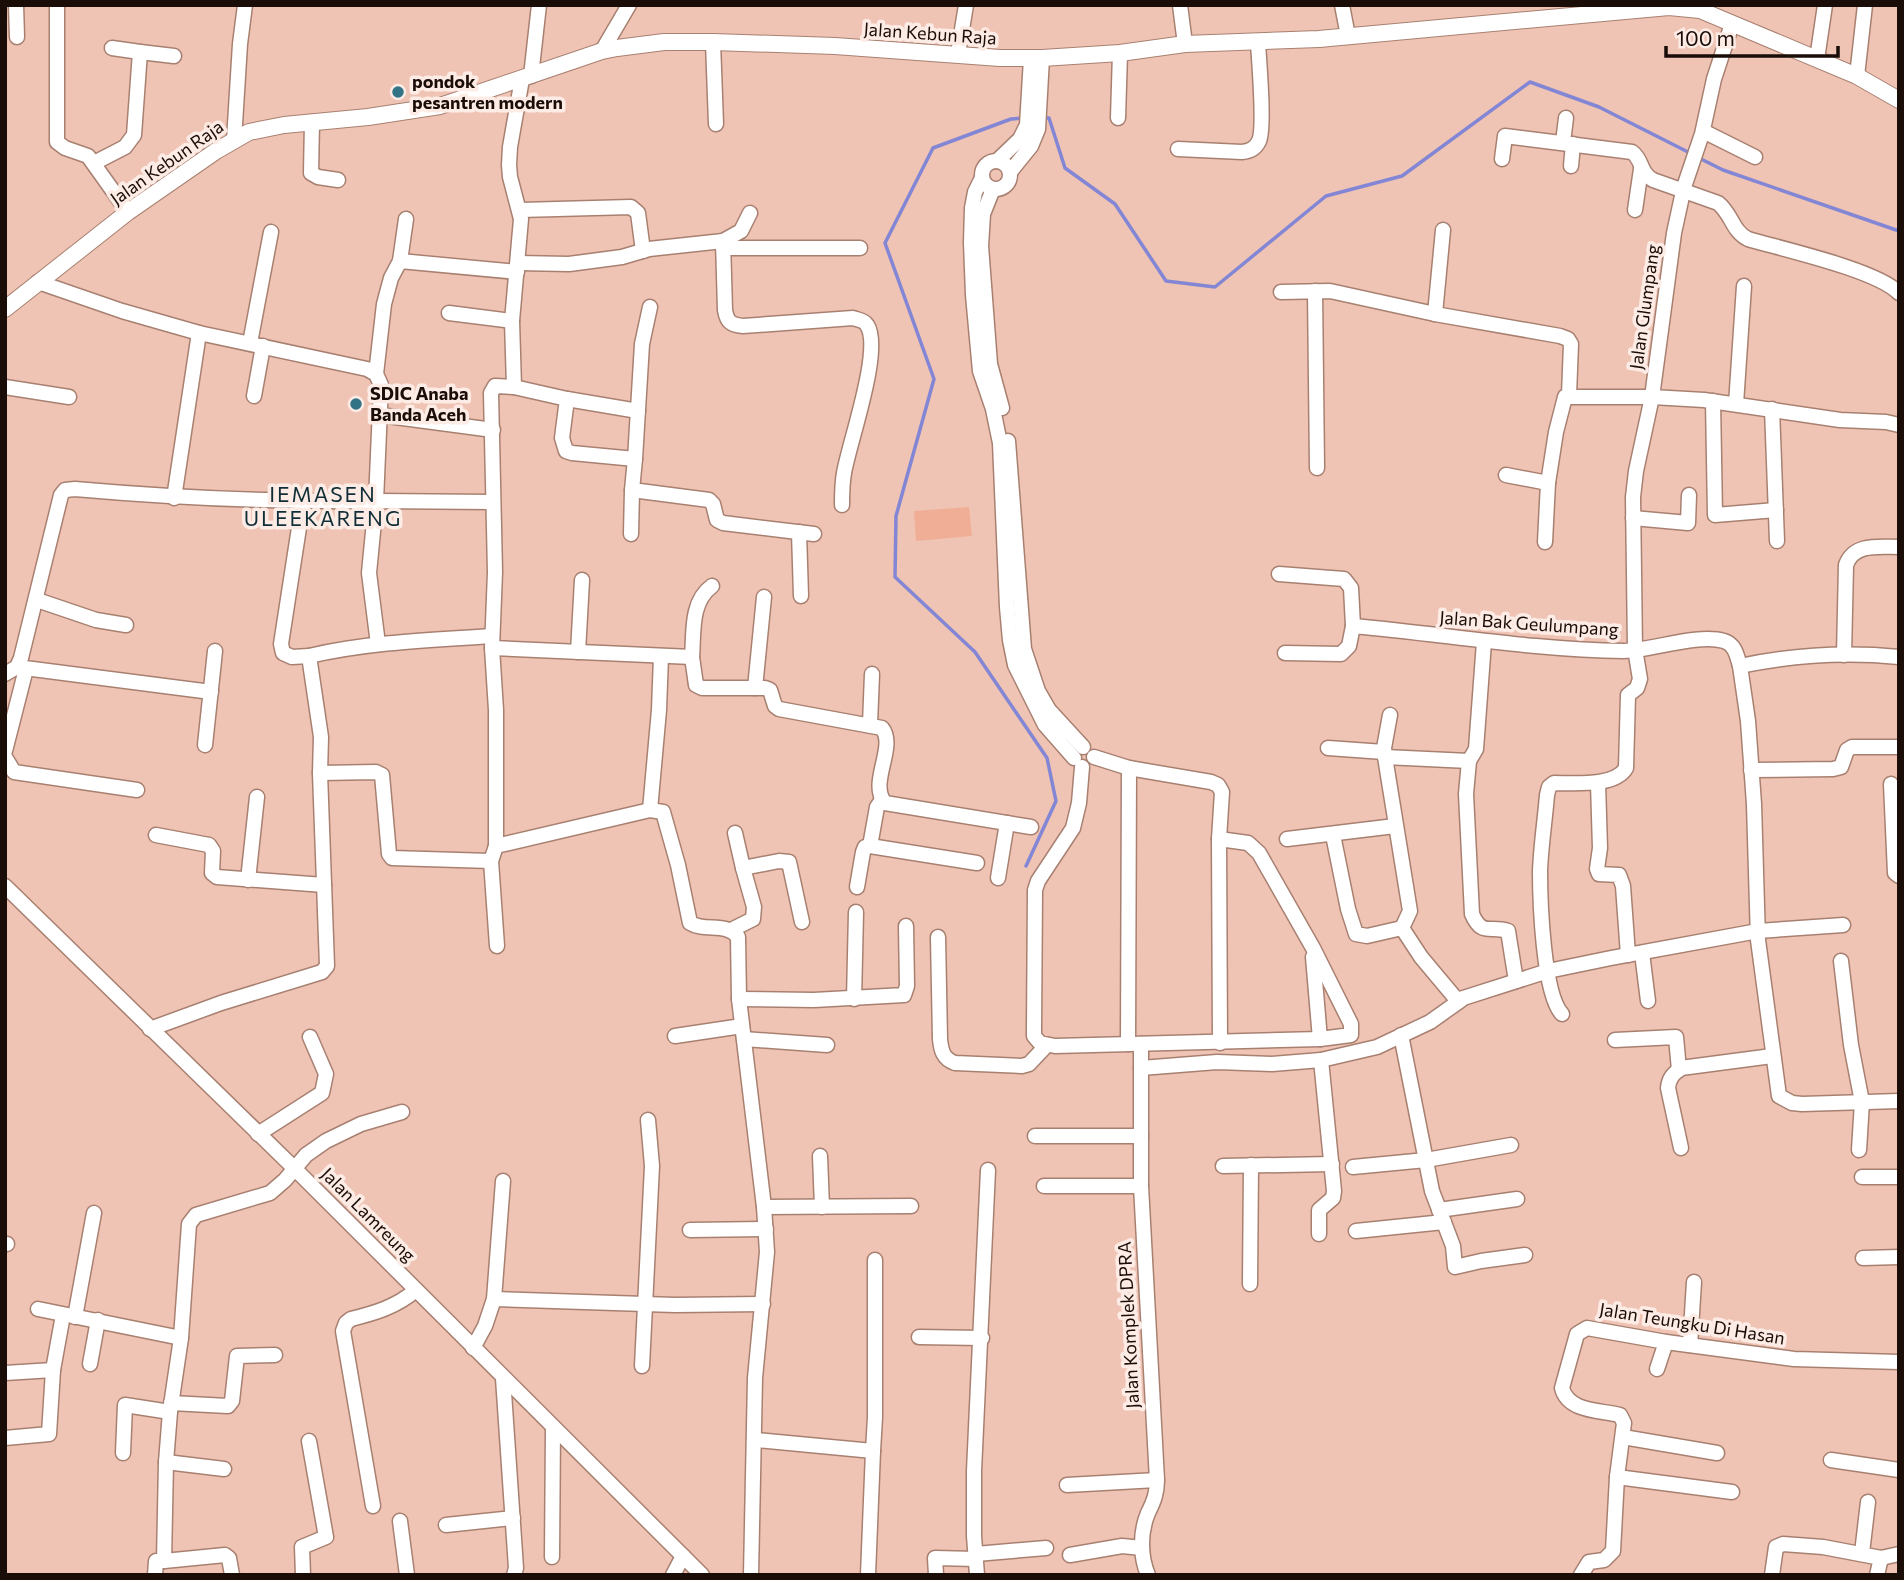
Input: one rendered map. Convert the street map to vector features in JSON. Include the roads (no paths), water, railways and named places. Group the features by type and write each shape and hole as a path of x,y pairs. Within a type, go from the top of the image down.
{"street":[{"path":"16,5 17,37"},
{"path":"57,5 56,140 65,148 88,156 128,212"},
{"path":"234,139 245,5"},
{"path":"514,387 512,321 520,210 509,165 510,147 527,78 539,5"},
{"path":"602,51 629,5"},
{"path":"958,54 966,5"},
{"path":"1180,5 1185,44"},
{"path":"1342,5 1348,36"},
{"path":"1818,60 1825,5"},
{"path":"1857,76 1865,5"},
{"name":"Jalan Kebun Raja","path":"5,309 128,212 234,139 268,127 440,107 602,51 664,42 835,46 1037,59 1120,53 1185,44 1258,43 1348,36 1616,8 1700,8 1857,76 1899,100"},
{"name":"Jalan Glumpang","path":"1598,783 1622,774 1626,768 1628,695 1637,688 1640,679 1635,649 1633,518 1636,471 1652,397 1674,233 1684,190 1703,131 1714,79 1732,24"},
{"path":"713,42 716,124"},
{"path":"1178,149 1242,152 1252,150 1258,144 1261,126 1258,43"},
{"path":"112,48 174,56"},
{"path":"94,163 125,146 134,135 140,52"},
{"path":"1118,118 1120,53"},
{"path":"982,178 987,186 993,189 1006,186 1010,172 1031,146 1037,59"},
{"path":"1566,118 1571,166"},
{"path":"312,122 311,173 318,177 338,180"},
{"path":"1006,472 998,427 980,371 973,295 972,208 985,165 997,161 1033,127"},
{"path":"1703,131 1755,157"},
{"path":"1502,159 1505,136 1632,152 1645,176 1718,203 1726,209 1738,234 1865,274 1899,293"},
{"path":"997,161 1005,164 1010,172"},
{"path":"1635,209 1641,169"},
{"path":"993,189 983,214 981,246 990,364 1006,419 1013,606 1024,649 1038,691 1083,757 1211,782 1218,785 1222,792 1219,839 1220,1042"},
{"path":"520,210 631,207 638,213 643,251"},
{"path":"723,245 741,232 750,212"},
{"path":"378,644 369,573 380,415 381,384 376,374 387,291 400,261 406,219"},
{"path":"1435,314 1443,230"},
{"path":"254,396 256,345 271,232"},
{"path":"723,245 725,310 726,318 732,325 853,318 868,326 871,341 867,376 861,412 844,471 842,505"},
{"path":"400,261 517,267 569,264 622,257 643,251 723,245 860,248"},
{"path":"38,282 121,311 199,333 367,369 376,374"},
{"path":"1735,404 1744,286"},
{"path":"1281,292 1330,290 1435,314 1568,339 1571,344 1569,396"},
{"path":"1315,291 1317,468"},
{"path":"631,534 642,344 650,306"},
{"path":"449,313 512,321"},
{"path":"174,498 199,333"},
{"path":"497,946 491,860 496,846 496,710 492,642 495,572 493,430 490,400 492,389 495,386 514,387 638,411"},
{"path":"5,387 69,397"},
{"path":"1545,542 1548,483 1565,397 1652,397 1713,401 1840,421 1899,425"},
{"path":"567,399 562,438 566,451 635,459"},
{"path":"1713,401 1715,515 1776,510"},
{"path":"1772,410 1777,541"},
{"path":"380,415 493,430"},
{"path":"1506,475 1548,483"},
{"path":"5,751 16,670 37,600 61,495 65,490 174,498 303,502 492,502"},
{"path":"632,490 709,500 720,522 807,533 801,596"},
{"path":"1633,518 1688,523 1689,495"},
{"path":"303,502 281,644 283,653 288,657 378,644 492,642 578,652 692,657"},
{"path":"1844,655 1846,565 1849,555 1869,547 1899,547"},
{"path":"1279,574 1344,579 1351,588 1353,626 1349,646 1341,654 1285,653"},
{"path":"578,652 582,580"},
{"path":"712,586 701,596 695,609 692,657 694,679 699,687 769,689 778,709 870,724 882,728 886,733 880,791 882,800 877,807 870,846"},
{"path":"755,688 764,597"},
{"path":"37,600 83,616 126,625"},
{"name":"Jalan Bak Geulumpang","path":"1353,626 1576,650 1635,649 1661,644 1722,640 1732,646 1740,666"},
{"path":"1484,642 1476,749 1469,761 1466,819 1472,914 1476,924 1484,929 1508,931 1516,981"},
{"path":"205,746 215,651"},
{"path":"150,1029 325,970 328,954 320,773 321,737 309,656"},
{"path":"649,810 659,710 661,656"},
{"path":"1899,657 1803,657 1740,666 1748,721 1754,804 1762,979 1779,1096 1792,1103 1818,1105 1899,1101"},
{"path":"16,670 211,692"},
{"path":"870,724 872,674"},
{"path":"1390,715 1384,755 1410,911 1402,928"},
{"path":"1751,770 1833,769 1840,767 1846,750 1852,747 1899,747"},
{"path":"1328,748 1469,761"},
{"path":"5,757 9,776 137,790"},
{"path":"1083,757 1079,803 1073,828 1038,881 1035,890 1034,1030 1037,1040 1046,1046 1348,1037 1352,1028 1312,948 1259,853 1248,843 1219,839"},
{"name":"Jalan Komplek DPRA","path":"1129,768 1134,1044 1141,1068 1141,1186 1157,1480 1157,1492 1146,1520 1142,1548 1148,1575"},
{"path":"320,773 376,772 382,775 389,854 392,858 491,860"},
{"path":"1562,1014 1555,1003 1548,971 1540,870 1549,787 1554,783 1598,783 1600,848 1597,869 1600,874 1619,875 1635,954 1648,1001"},
{"path":"1891,784 1895,873 1899,876"},
{"path":"248,880 257,797"},
{"path":"882,800 890,804 1031,827"},
{"path":"496,846 656,810 666,821 690,923 700,927 731,930 737,934 739,999 767,1252 755,1378 751,1575"},
{"path":"998,878 1007,823"},
{"path":"1287,839 1395,826"},
{"path":"731,930 752,919 754,906 735,833"},
{"path":"156,835 209,845 213,851 214,875 324,885"},
{"path":"1333,835 1356,934 1367,936 1402,928"},
{"path":"857,887 863,852 865,847 870,846 977,863"},
{"path":"743,868 779,861 789,862 802,922"},
{"name":"Jalan Lamreung","path":"7,893 294,1168 702,1575"},
{"path":"854,999 856,912"},
{"path":"1141,1068 1217,1062 1272,1064 1321,1060 1377,1047 1430,1022 1461,1000 1548,971 1758,931 1843,925"},
{"path":"739,999 854,999 904,995 907,986 905,926"},
{"path":"1402,928 1450,995 1461,1000"},
{"path":"938,937 942,1054 955,1063 1022,1066 1029,1064 1046,1046"},
{"path":"1312,948 1320,1039"},
{"path":"1841,961 1851,1045 1862,1102 1859,1150"},
{"path":"674,1036 743,1032 827,1045"},
{"path":"1401,1035 1432,1191 1453,1245 1455,1267 1525,1255"},
{"path":"258,1134 322,1093 326,1073 310,1037"},
{"path":"1615,1040 1676,1037 1679,1070"},
{"path":"1681,1148 1668,1088 1669,1080 1679,1070 1772,1056"},
{"path":"1319,1234 1319,1210 1333,1198 1321,1060"},
{"path":"164,1561 170,1408 180,1338 187,1231 191,1219 270,1193 306,1155 341,1133 402,1112"},
{"path":"642,1366 652,1166 648,1120"},
{"path":"1035,1136 1141,1136"},
{"path":"1353,1167 1426,1160 1511,1145"},
{"path":"820,1156 822,1207"},
{"path":"1223,1166 1332,1164"},
{"path":"1250,1284 1251,1165"},
{"path":"977,1575 974,1471 988,1170"},
{"path":"1862,1177 1899,1177"},
{"path":"473,1348 485,1326 494,1299 503,1181"},
{"path":"1044,1186 1141,1186"},
{"path":"1356,1231 1517,1199"},
{"path":"764,1207 911,1206"},
{"path":"5,1438 49,1434 53,1370 94,1213"},
{"path":"691,1230 766,1229"},
{"path":"1863,1258 1899,1257"},
{"path":"868,1575 875,1404 875,1260"},
{"path":"1690,1345 1694,1282"},
{"path":"373,1506 343,1331 346,1323 351,1320 384,1310 416,1290"},
{"path":"494,1299 763,1304"},
{"path":"38,1309 180,1338"},
{"path":"90,1364 98,1320"},
{"name":"Jalan Teungku Di Hasan","path":"1623,1437 1624,1423 1620,1415 1579,1407 1565,1396 1563,1388 1577,1334 1587,1328 1794,1359 1899,1362"},
{"path":"919,1337 982,1338"},
{"path":"1657,1369 1667,1342"},
{"path":"123,1453 125,1405 170,1408 228,1406 232,1401 237,1356 275,1355"},
{"path":"5,1373 53,1370"},
{"path":"503,1378 516,1568 514,1575"},
{"path":"552,1557 553,1428"},
{"path":"1581,1575 1589,1562 1604,1560 1613,1551 1617,1477 1623,1437 1717,1453"},
{"path":"755,1440 873,1451"},
{"path":"303,1575 302,1547 326,1537 309,1441"},
{"path":"1831,1460 1899,1470"},
{"path":"166,1462 224,1469"},
{"path":"1617,1477 1732,1492"},
{"path":"1067,1485 1157,1480"},
{"path":"1863,1553 1868,1502"},
{"path":"446,1525 513,1518"},
{"path":"400,1521 407,1575"},
{"path":"1772,1575 1776,1547 1783,1544 1863,1553 1881,1558 1899,1554"},
{"path":"1070,1555 1122,1546 1142,1548"},
{"path":"936,1575 935,1558 1046,1548"},
{"path":"155,1575 156,1561 225,1555 229,1558 232,1575"},
{"path":"673,1575 683,1556"},
{"path":"1877,1575 1881,1558"}],"waterway":[{"path":"1041,118 1049,118 1065,168 1115,204 1166,281 1215,287 1326,196 1402,176 1530,82 1599,107 1692,154"},
{"path":"1023,118 1011,119 933,148 885,243 934,379 896,516 895,577 975,652 1047,758 1056,801 1026,866"},
{"path":"1699,158 1723,170 1899,231"}],"place":[{"name":"pondok pesantren modern","path":"398,92"},
{"name":"SDIC Anaba Banda Aceh","path":"356,404"}],"district":[{"name":"IEMASEN ULEEKARENG","path":"323,507"}]}
